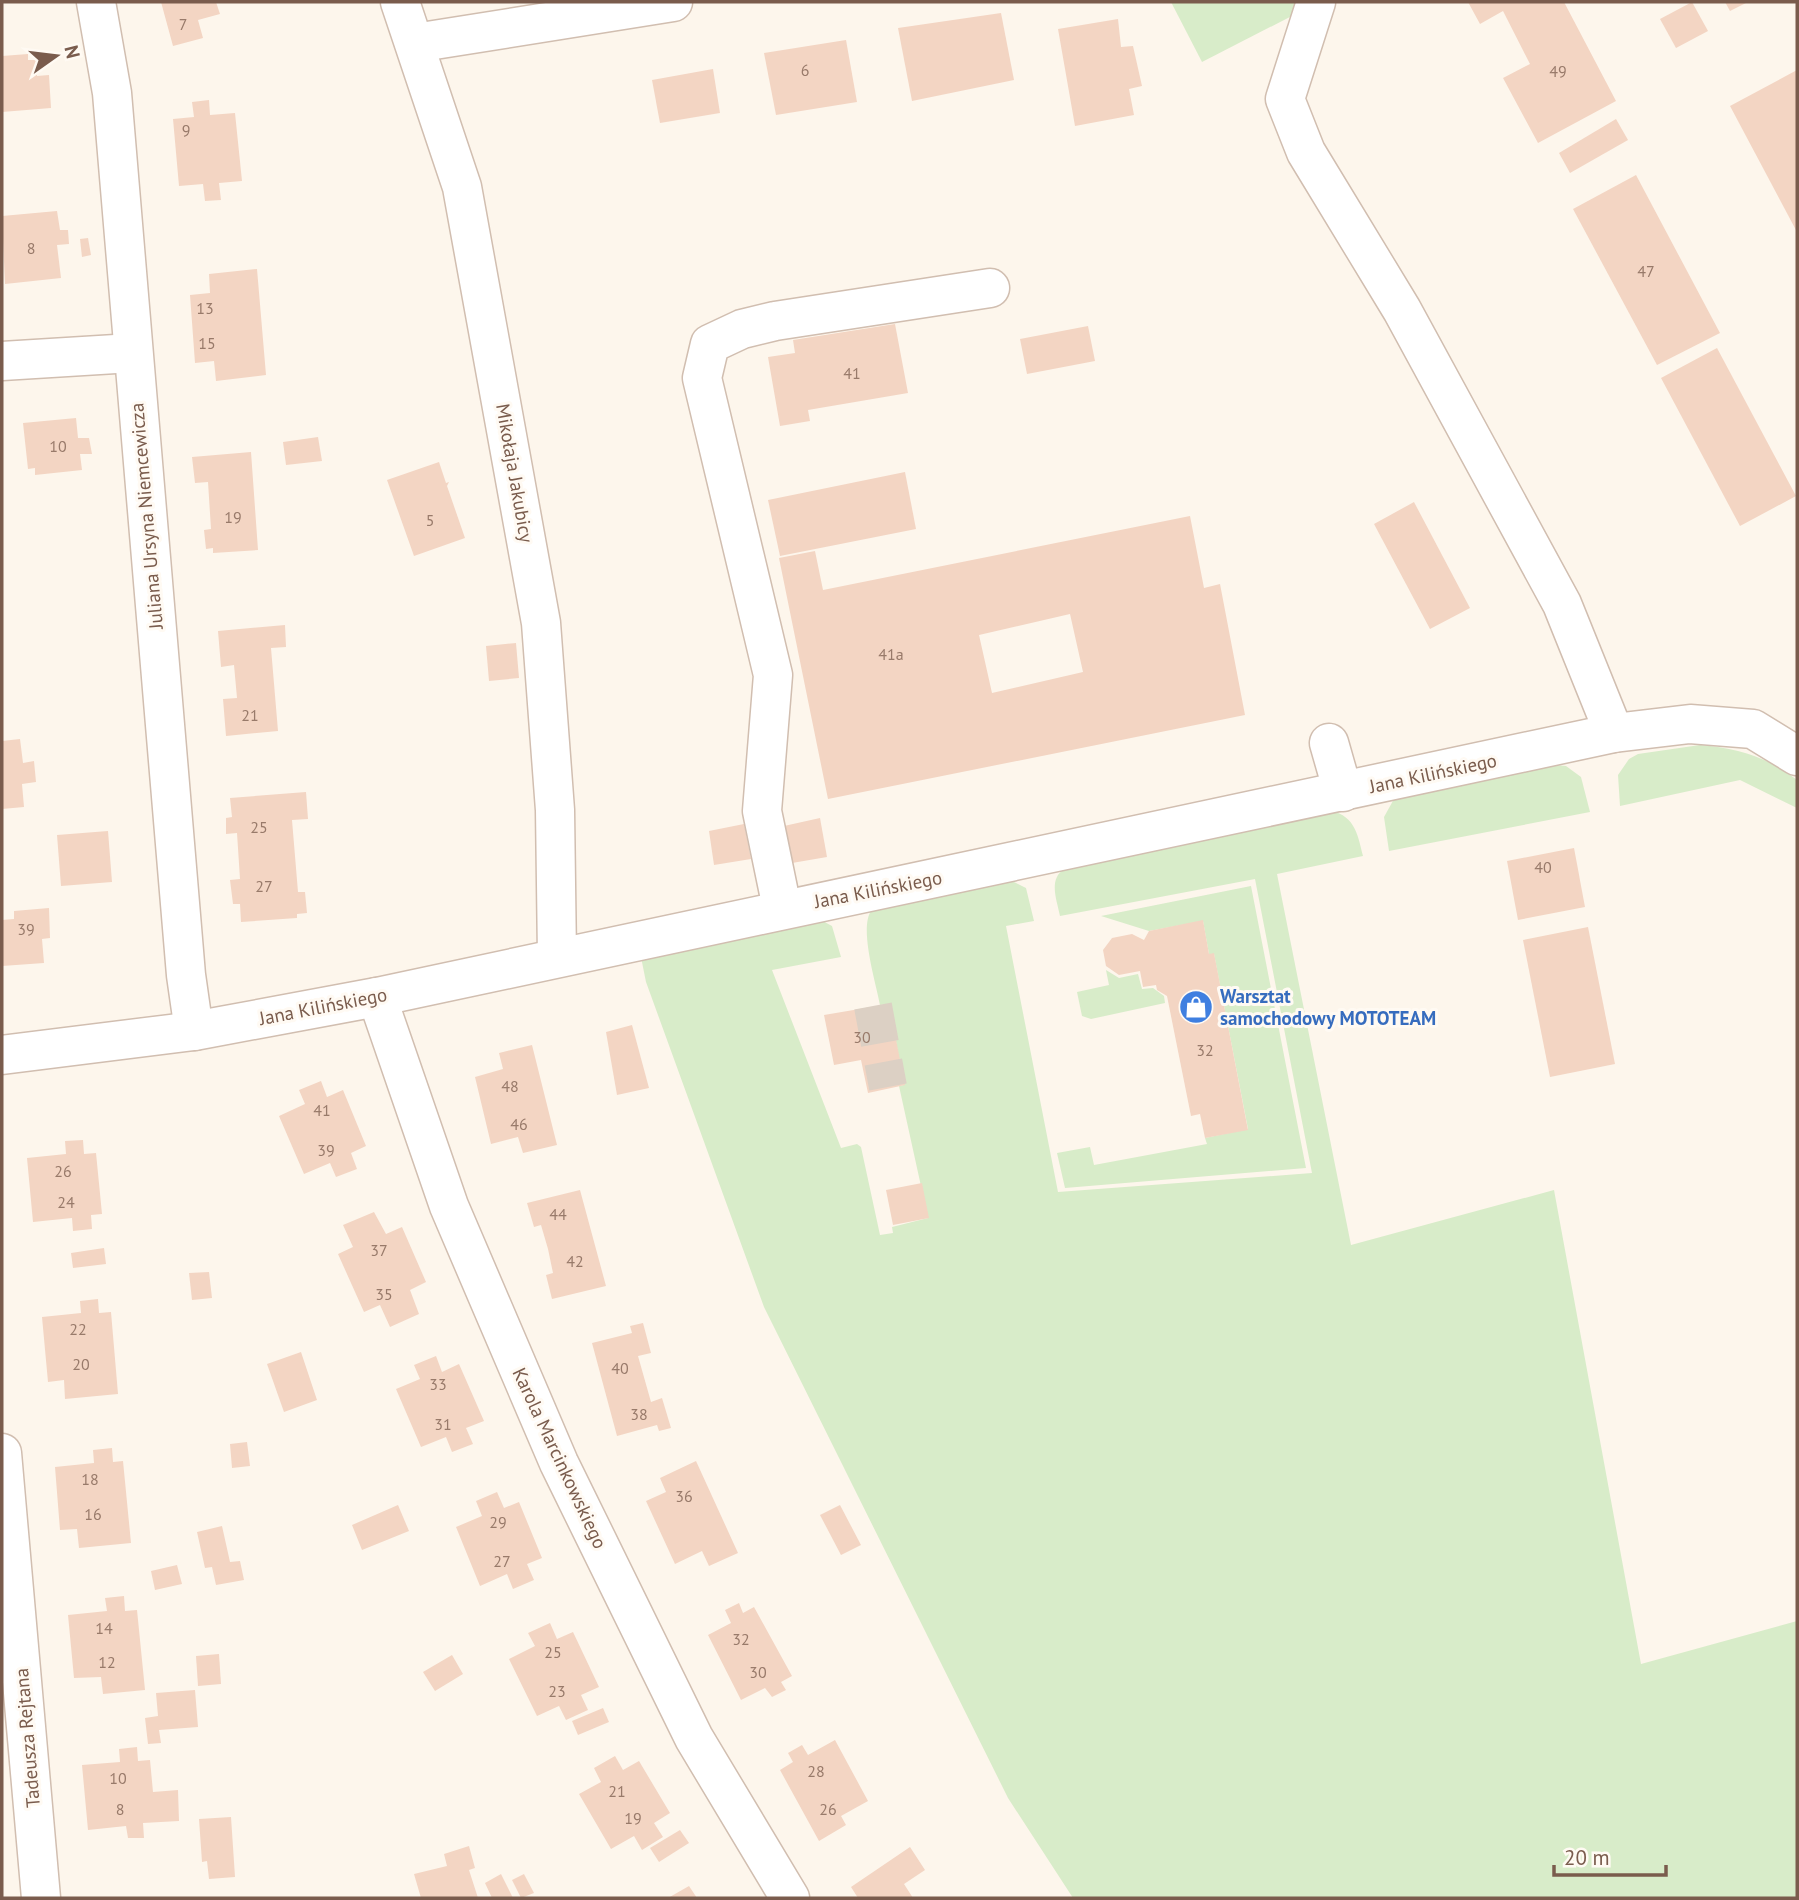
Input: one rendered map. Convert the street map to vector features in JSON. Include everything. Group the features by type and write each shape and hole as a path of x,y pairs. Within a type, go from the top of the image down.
{"street":[{"name":"Juliana Ursyna Niemcewicza","path":"96,2 112,93 186,975 194,1031"},
{"name":"Mikołaja Jakubicy","path":"400,2 462,187 541,623 555,810 557,957"},
{"path":"415,43 673,2"},
{"path":"1316,2 1285,99 1306,152 1402,310 1562,604 1614,733"},
{"path":"782,908 762,811 773,675 702,379 710,344 742,329 775,321 990,288"},
{"path":"2,361 132,353"},
{"name":"Jana Kilińskiego","path":"2,1055 194,1031 377,997 782,908 1614,733 1690,724 1753,729 1796,755"},
{"path":"1329,743 1343,792"},
{"name":"Karola Marcinkowskiego","path":"377,997 449,1206 559,1463 694,1738 790,1898"},
{"name":"Tadeusza Rejtana","path":"2,1453 41,1898"}],"green space":[{"path":"1171,2 1319,2 1202,62"},
{"path":"1700,745 1727,748 1752,755 1786,772 1797,780 1797,808 1740,780 1620,806 1618,775 1629,759 1638,754"},
{"path":"1555,765 1566,766 1581,777 1590,812 1389,851 1384,817 1394,799"},
{"path":"1326,810 1343,815 1353,825 1363,856 1277,874 1351,1245 1554,1190 1641,1664 1797,1621 1797,1898 1073,1898 1008,1798 764,1307 646,982 641,957 819,919 832,926 841,957 772,970 841,1148 857,1144 861,1147 880,1235 893,1233 892,1227 928,1218 899,1086 904,1085 889,1004 880,1005 872,970 868,919 871,911 1010,880 1026,888 1034,921 1006,926 1058,1192 1312,1173 1255,879 1060,916 1055,884 1064,869"},
{"path":"1251,886 1306,1168 1065,1188 1057,1153 1090,1147 1094,1165 1207,1144 1205,1138 1248,1129 1214,954 1209,954 1203,921 1149,931 1101,916"},
{"path":"1106,970 1119,978 1138,974 1142,989 1153,988 1164,996 1165,1003 1091,1019 1082,1016 1077,992 1109,985"}],"building":[{"path":"161,2 216,2 220,14 198,20 203,38 173,46"},
{"path":"1468,2 1564,2 1616,101 1538,143 1503,78 1530,64 1503,11 1480,24"},
{"path":"1692,2 1708,31 1676,48 1660,19"},
{"path":"1725,2 1748,2 1730,11"},
{"path":"1001,13 1014,80 912,101 898,28"},
{"path":"1118,19 1121,47 1133,46 1142,86 1129,89 1134,115 1075,126 1058,29"},
{"path":"846,40 857,102 776,115 764,53"},
{"path":"28,54 28,60 37,60 37,76 49,75 51,108 2,112 2,56"},
{"path":"713,69 720,113 660,123 652,80"},
{"path":"1797,70 1797,232 1730,106"},
{"path":"209,100 210,115 235,113 242,181 219,183 221,200 205,201 203,184 179,186 173,119 194,117 192,102"},
{"path":"1616,119 1628,140 1570,173 1559,153"},
{"path":"1636,175 1720,333 1657,365 1573,209"},
{"path":"57,211 60,230 68,230 69,244 57,245 61,278 5,284 2,216"},
{"path":"88,238 91,255 82,257 80,239"},
{"path":"257,269 266,375 216,381 214,361 195,363 190,295 210,293 209,274"},
{"path":"895,324 908,393 808,410 810,421 780,426 768,357 795,353 793,340"},
{"path":"1088,326 1095,361 1027,374 1020,339"},
{"path":"1717,348 1796,496 1740,526 1661,378"},
{"path":"76,418 78,438 89,438 92,454 80,454 82,470 35,475 35,468 28,469 23,423"},
{"path":"318,437 322,461 286,465 283,442"},
{"path":"251,452 258,550 213,553 213,548 206,549 204,530 211,529 208,482 195,483 192,457"},
{"path":"439,462 446,483 449,482 447,486 465,538 414,556 387,480"},
{"path":"905,472 916,529 780,556 768,500"},
{"path":"1414,502 1470,608 1430,629 1374,524"},
{"path":"1190,516 1204,588 1220,584 1245,715 828,799 779,558 815,551 823,590","holes":["1070,614 1083,672 992,693 979,635"]},
{"path":"285,625 286,647 271,648 278,731 226,736 223,699 237,698 234,665 221,667 218,631"},
{"path":"516,643 519,678 489,681 486,646"},
{"path":"20,739 23,763 34,761 36,782 22,784 24,807 2,809 2,741"},
{"path":"306,792 308,819 292,820 298,892 305,892 307,913 297,914 297,918 241,922 240,904 233,904 230,880 240,879 237,833 226,834 226,818 232,817 230,798"},
{"path":"820,818 827,857 792,863 784,826"},
{"path":"744,824 751,859 714,865 709,831"},
{"path":"108,831 112,882 61,886 57,835"},
{"path":"1574,848 1585,907 1518,920 1507,861"},
{"path":"49,908 50,938 42,939 44,963 2,966 2,920 14,919 14,911"},
{"path":"1203,920 1209,954 1214,953 1248,1130 1205,1138 1200,1114 1191,1116 1167,996 1157,990 1156,985 1143,987 1140,971 1119,975 1106,966 1103,950 1112,938 1132,934 1144,940 1149,931"},
{"path":"1588,927 1615,1064 1550,1077 1523,940"},
{"path":"889,1004 905,1085 868,1093 861,1060 834,1065 824,1015"},
{"path":"632,1025 649,1088 617,1095 606,1032"},
{"path":"532,1045 557,1145 523,1153 518,1137 491,1144 475,1077 503,1069 499,1053"},
{"path":"321,1081 327,1097 343,1090 366,1146 351,1153 357,1169 336,1177 330,1163 304,1174 279,1116 305,1104 299,1090"},
{"path":"83,1140 84,1154 96,1153 102,1214 91,1215 92,1229 73,1231 72,1218 33,1222 27,1158 66,1154 65,1141"},
{"path":"922,1183 929,1218 893,1225 886,1190"},
{"path":"580,1190 606,1286 552,1299 546,1275 553,1273 548,1249 541,1225 534,1227 527,1203"},
{"path":"374,1212 386,1234 402,1227 426,1282 410,1290 419,1314 390,1327 380,1305 364,1312 338,1254 353,1247 343,1225"},
{"path":"104,1248 106,1264 73,1268 71,1253"},
{"path":"209,1272 212,1298 192,1300 189,1273"},
{"path":"98,1299 99,1313 111,1312 118,1394 65,1399 64,1380 48,1382 42,1317 81,1313 80,1301"},
{"path":"643,1323 651,1353 638,1356 651,1402 662,1398 671,1428 659,1431 657,1425 617,1436 592,1343 632,1333 630,1326"},
{"path":"301,1352 317,1400 284,1412 267,1364"},
{"path":"436,1356 442,1372 459,1364 484,1421 466,1428 473,1444 452,1452 446,1437 421,1447 396,1389 420,1379 414,1365"},
{"path":"247,1442 250,1466 232,1468 230,1444"},
{"path":"112,1448 113,1462 123,1461 131,1543 79,1548 77,1529 60,1530 55,1467 94,1463 93,1450"},
{"path":"696,1461 738,1553 709,1566 702,1551 675,1564 646,1501 666,1492 660,1478"},
{"path":"497,1492 504,1508 519,1502 542,1558 527,1564 534,1580 513,1589 507,1574 480,1586 456,1527 482,1516 476,1501"},
{"path":"398,1505 409,1531 362,1550 352,1525"},
{"path":"840,1505 861,1545 841,1555 820,1515"},
{"path":"222,1526 230,1562 240,1561 244,1580 216,1585 212,1567 205,1568 197,1532"},
{"path":"177,1565 182,1584 155,1590 151,1571"},
{"path":"124,1596 125,1611 137,1610 145,1690 103,1694 101,1677 74,1678 68,1615 107,1611 105,1598"},
{"path":"739,1603 743,1613 754,1607 792,1676 781,1682 786,1690 772,1697 765,1688 741,1700 708,1635 731,1623 725,1610"},
{"path":"550,1623 557,1639 573,1632 599,1687 581,1695 588,1710 566,1720 559,1706 537,1716 509,1659 535,1646 528,1633"},
{"path":"219,1654 221,1684 198,1686 196,1656"},
{"path":"452,1655 463,1674 435,1691 423,1672"},
{"path":"195,1690 198,1727 159,1730 161,1743 148,1744 145,1718 158,1716 156,1693"},
{"path":"603,1708 609,1722 578,1735 572,1721"},
{"path":"835,1740 868,1801 841,1816 846,1825 819,1841 780,1770 793,1762 788,1753 802,1745 808,1755"},
{"path":"137,1747 138,1761 150,1760 153,1792 178,1790 179,1821 143,1823 144,1838 128,1838 126,1826 88,1830 82,1765 120,1762 119,1749"},
{"path":"615,1756 623,1770 639,1761 670,1813 654,1823 663,1837 642,1850 634,1836 611,1849 579,1794 601,1782 594,1768"},
{"path":"231,1817 235,1877 209,1879 207,1861 202,1862 199,1819"},
{"path":"680,1830 689,1843 659,1862 650,1848"},
{"path":"469,1846 475,1868 469,1870 478,1898 421,1898 414,1874 447,1866 444,1854"},
{"path":"910,1847 925,1870 904,1884 913,1898 858,1898 851,1887"},
{"path":"501,1874 513,1898 492,1898 485,1883"},
{"path":"524,1874 534,1893 521,1898 512,1880"},
{"path":"689,1886 697,1898 668,1898"}],"tunnel":[{"path":"873,1006 888,1087"}],"place":[{"name":"Warsztat samochodowy MOTOTEAM","path":"1196,1007"}]}
